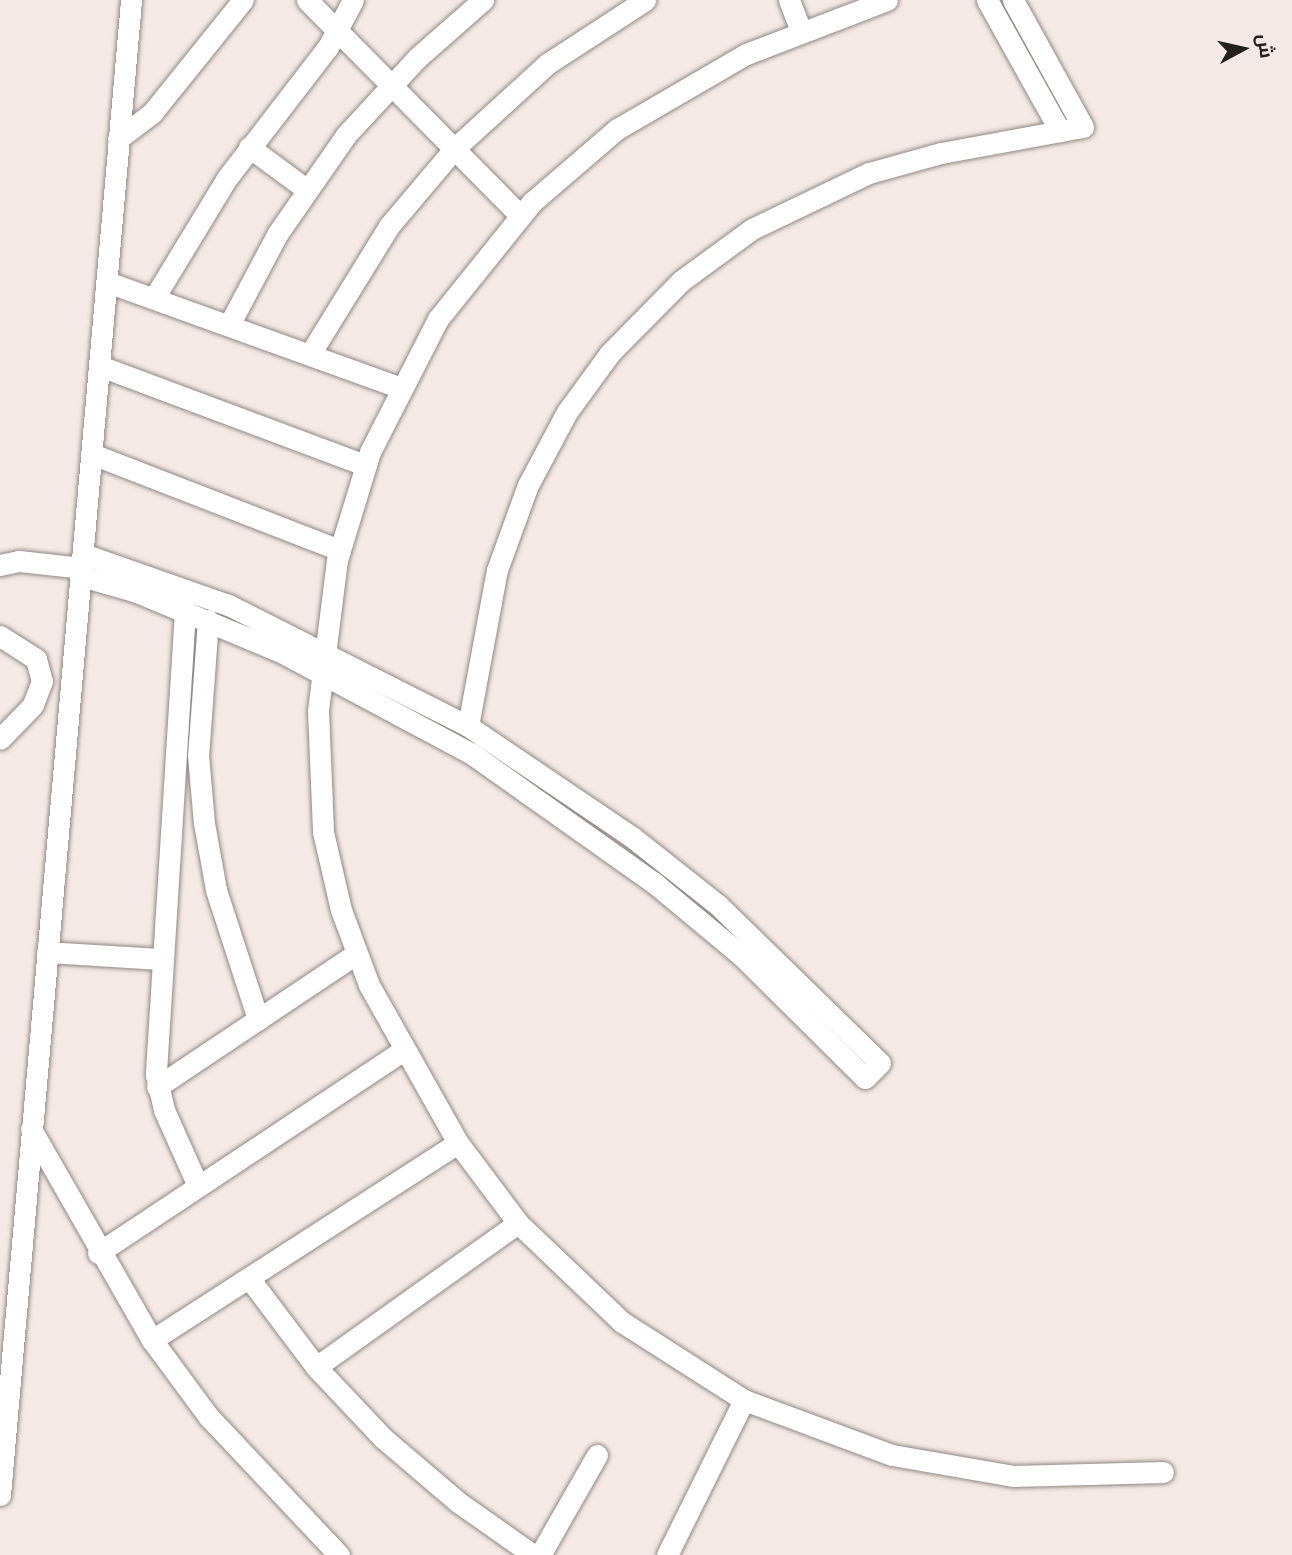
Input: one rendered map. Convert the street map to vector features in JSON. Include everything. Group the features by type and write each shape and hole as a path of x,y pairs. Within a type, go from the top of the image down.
{"street":[{"path":"0,1494 10,1269 32,1129 131,0"},
{"path":"118,139 152,113 243,0"},
{"path":"307,0 520,215"},
{"path":"154,298 249,147 336,30 354,0"},
{"path":"229,325 306,189 390,85 483,0"},
{"path":"310,354 389,226 454,149 547,64 645,0"},
{"path":"789,0 801,31"},
{"path":"885,0 801,31 713,70 648,108 588,152 520,215 459,288 399,387 365,464 340,550 323,661 317,751 323,832 356,954 404,1050 458,1143 518,1223 622,1322 744,1400 835,1438 950,1468 1078,1478 1163,1472"},
{"path":"987,0 1059,131"},
{"path":"468,726 497,570 528,485 567,412 610,353 681,281 752,229 869,173 941,153 1083,127 1013,0"},
{"path":"249,147 306,189"},
{"path":"107,282 399,387"},
{"path":"100,366 365,464"},
{"path":"92,454 340,550"},
{"path":"0,565 19,561 82,566 228,605 323,661 472,754 635,866 742,956 864,1078 880,1063 718,905 632,836 468,726 323,661 185,611 82,566"},
{"path":"185,611 162,959 157,1087 198,1186"},
{"path":"208,620 198,755 204,823 216,890 258,1019"},
{"path":"0,636 36,659 42,681 33,705 0,739"},
{"path":"47,952 162,959"},
{"path":"157,1087 356,954"},
{"path":"98,1253 404,1050"},
{"path":"32,1129 98,1253 152,1340 208,1416 338,1555"},
{"path":"152,1340 458,1143"},
{"path":"316,1367 518,1223"},
{"path":"249,1278 316,1367 383,1438 458,1502 533,1555"},
{"path":"667,1555 744,1400"},
{"path":"540,1555 597,1455"}]}
